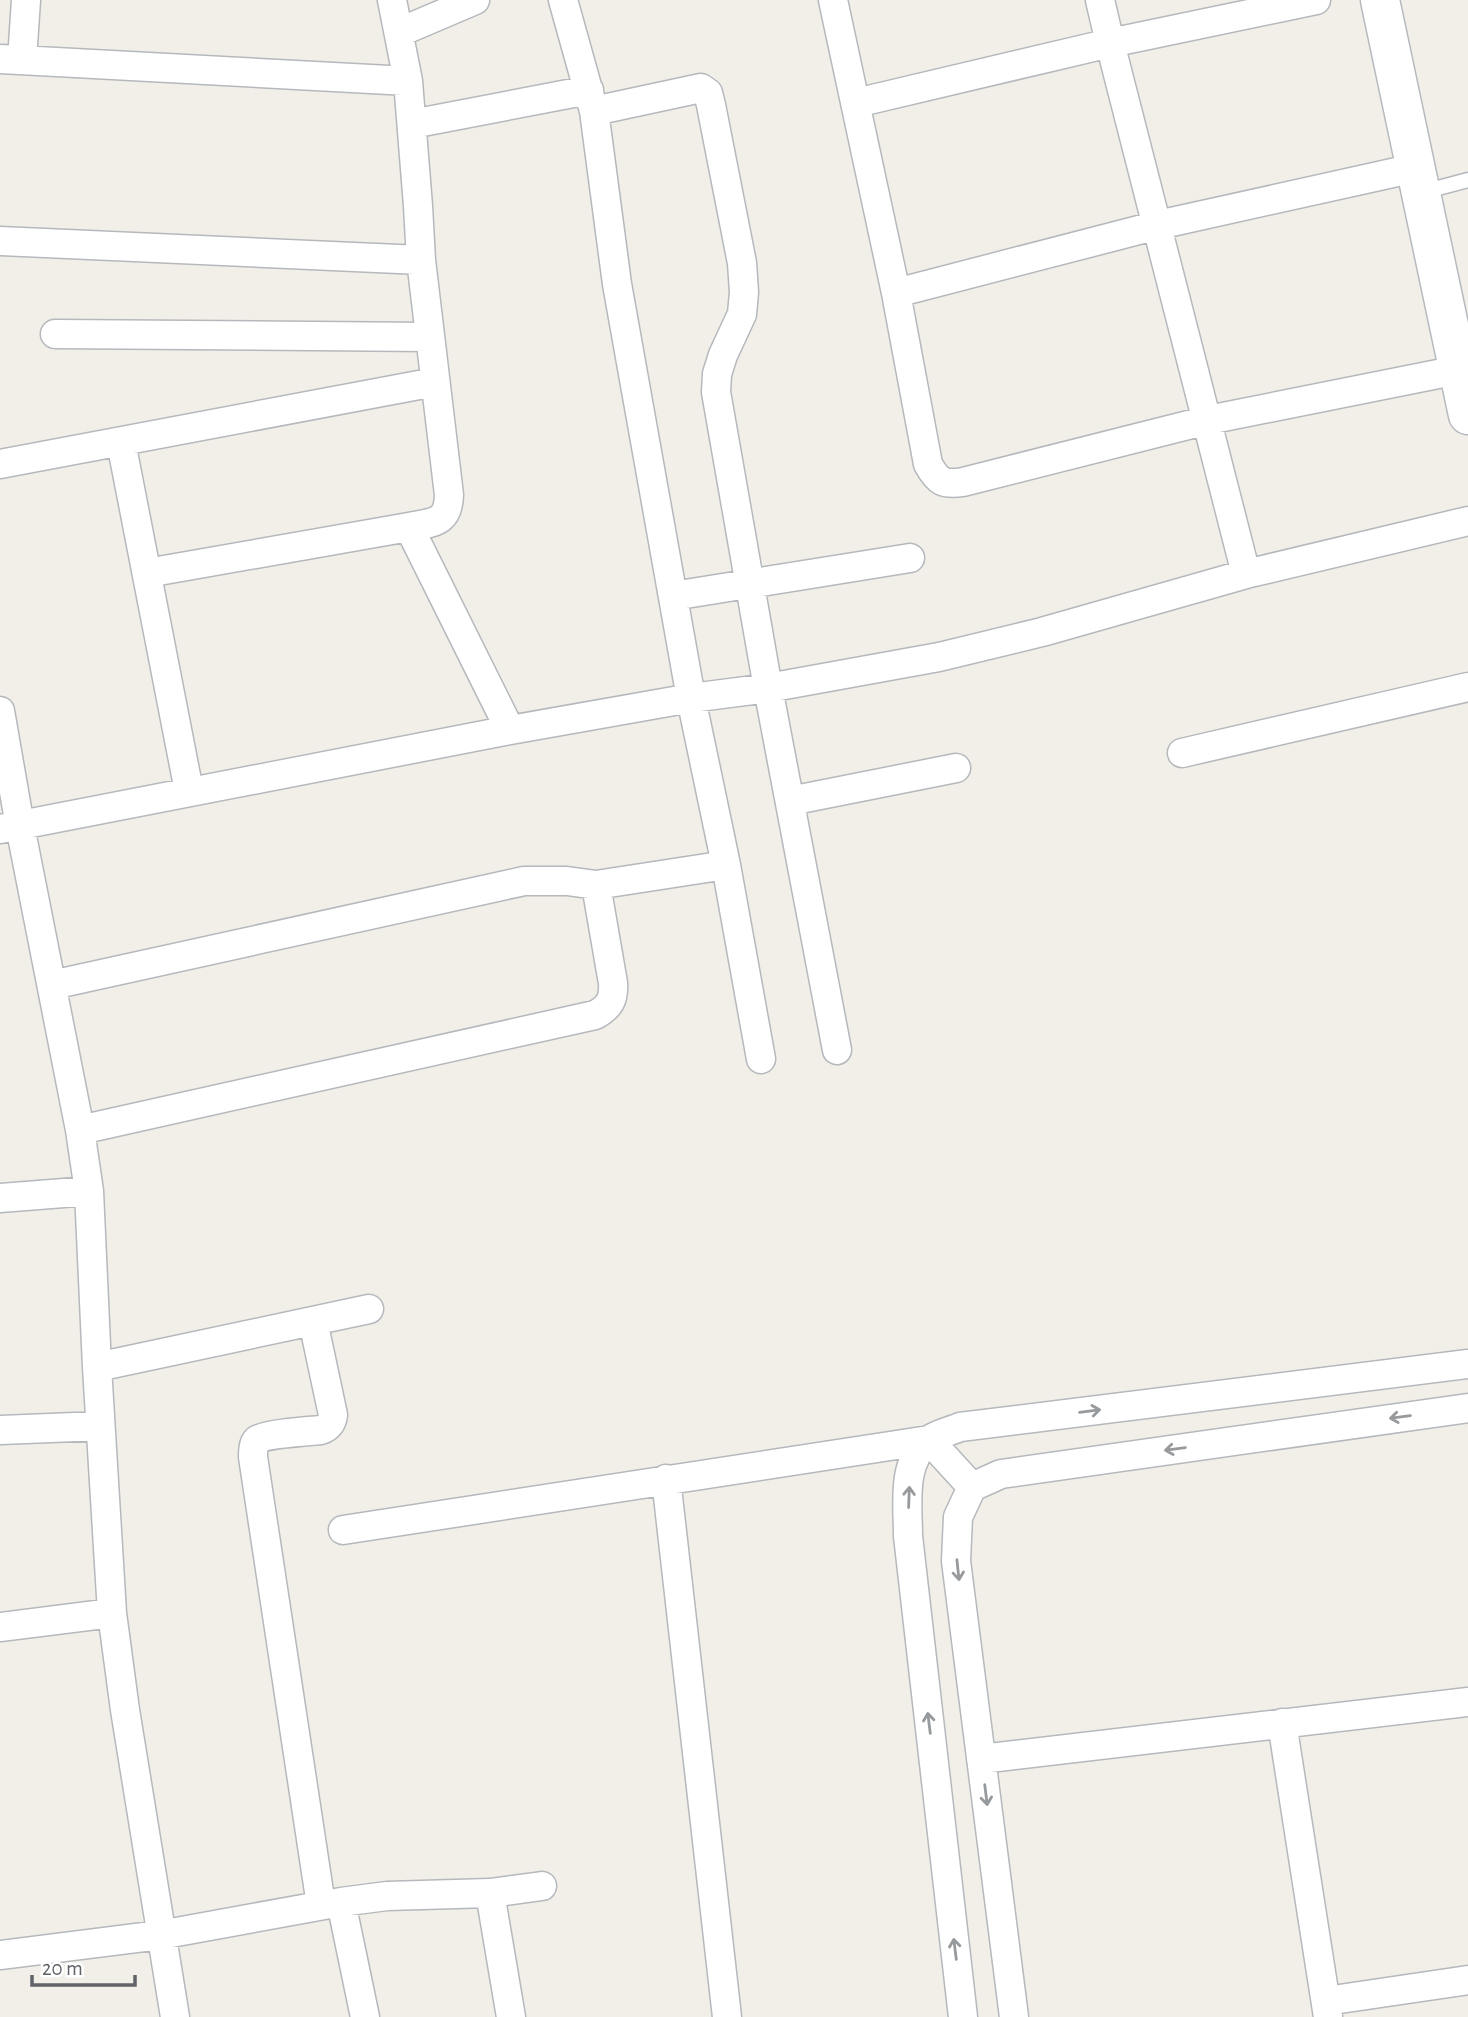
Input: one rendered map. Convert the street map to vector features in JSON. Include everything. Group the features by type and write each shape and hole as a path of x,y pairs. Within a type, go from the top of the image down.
{"street":[{"path":"26,0 11,59 408,81"},
{"path":"147,573 408,527 441,519 449,510 421,260 408,81 392,0"},
{"path":"400,32 475,0"},
{"path":"564,0 592,101 617,284 691,698 726,865 761,1059"},
{"path":"833,0 896,293 928,464 936,479 950,484 963,482 1208,420 1458,370"},
{"path":"1100,0 1246,574"},
{"path":"856,103 1110,43 1316,0"},
{"path":"1380,0 1468,415"},
{"path":"412,124 701,88 708,93 742,263 744,292 742,314 723,355 717,374 716,392 768,688 837,1050"},
{"path":"896,293 1158,225 1418,180"},
{"path":"0,241 421,260"},
{"path":"55,334 430,337"},
{"path":"0,464 435,382"},
{"path":"121,442 188,791"},
{"path":"10,827 510,730 939,657 1042,632 1246,574 1468,521"},
{"path":"408,527 510,730"},
{"path":"673,596 910,558"},
{"path":"1182,752 1468,687"},
{"path":"0,711 10,827 52,985 89,1191 112,1613 160,1935 175,2017"},
{"path":"790,801 956,768"},
{"path":"52,985 524,881 567,881 596,885 726,865"},
{"path":"80,1130 595,1015 606,1009 614,996 596,885"},
{"path":"0,1198 89,1191"},
{"path":"97,1367 369,1309"},
{"path":"313,1321 333,1415 332,1422 321,1430 265,1436 257,1440 253,1457 331,1904 365,2017"},
{"path":"342,1530 929,1440 960,1427 1468,1364"},
{"path":"1014,2017 956,1561 958,1517 972,1487 1001,1474 1468,1408"},
{"path":"0,1430 100,1426"},
{"path":"929,1440 972,1487"},
{"path":"929,1440 912,1461 908,1493 908,1536 963,2017"},
{"path":"666,1479 727,2017"},
{"path":"0,1627 112,1613"},
{"path":"981,1759 1468,1702"},
{"path":"1282,1723 1327,2009 1468,1980"},
{"path":"0,1955 160,1935 387,1896 490,1893 542,1886"},
{"path":"490,1893 511,2017"}],"lane":[{"path":"1418,180 1468,180"}]}
